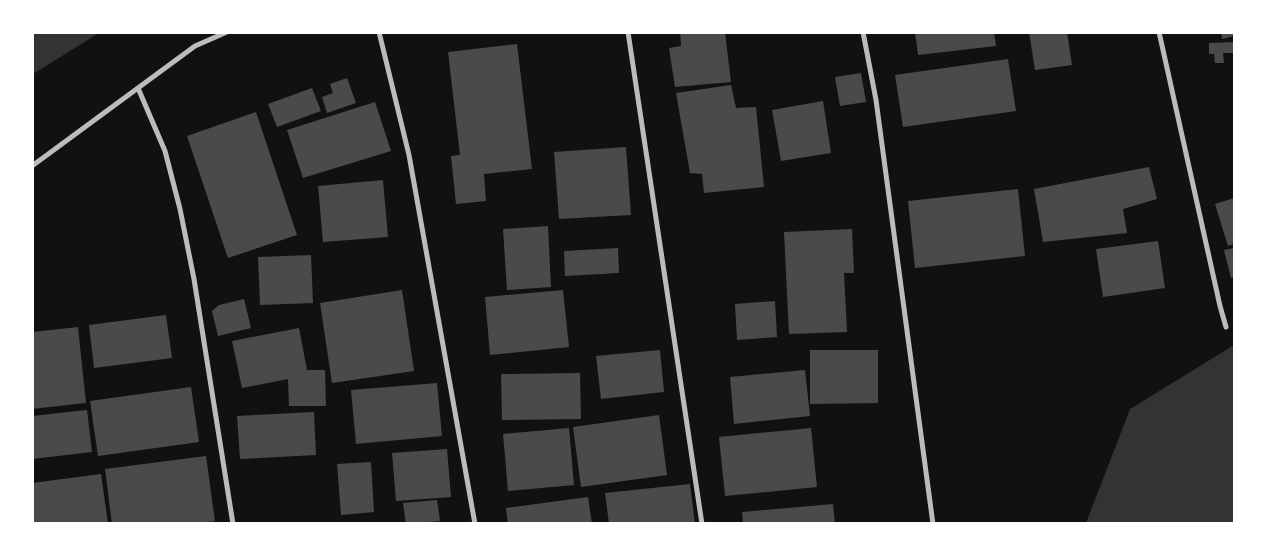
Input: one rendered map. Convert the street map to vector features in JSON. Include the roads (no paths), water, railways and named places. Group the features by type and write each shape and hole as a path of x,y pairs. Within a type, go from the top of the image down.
{"street":[{"path":"32,166 195,46 227,32"},
{"path":"379,32 409,155 475,524"},
{"path":"628,32 702,524"},
{"path":"863,32 876,100 933,524"},
{"path":"1159,32 1226,327"},
{"path":"138,88 165,150 180,209 194,279 233,524"}]}
